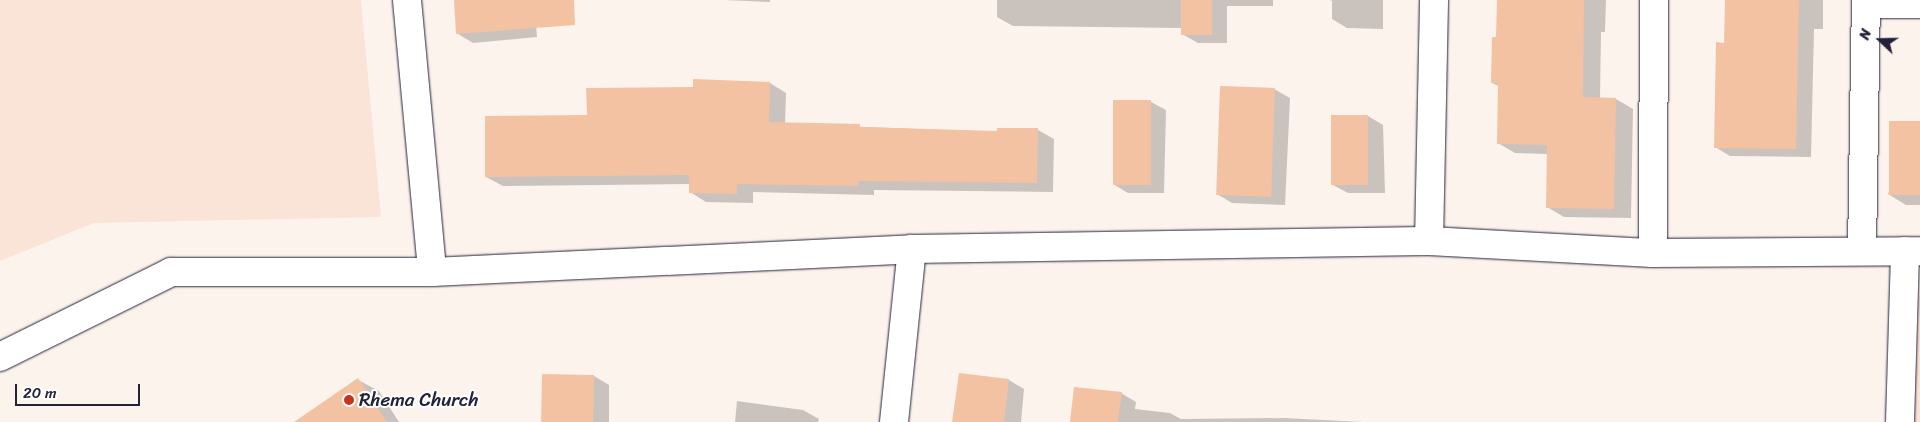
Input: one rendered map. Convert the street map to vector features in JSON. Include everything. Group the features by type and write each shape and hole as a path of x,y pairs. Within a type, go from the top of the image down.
{"street":[{"path":"408,0 432,272"},
{"path":"1429,241 1434,0"},
{"path":"1653,253 1654,0"},
{"path":"1862,251 1866,2 1920,4"},
{"path":"0,356 171,272 432,272 912,249 1429,241 1653,253 1913,251 1900,422"},
{"path":"894,422 912,249"}],"shaded area":[{"path":"0,0 361,0 381,217 94,223 0,261"},
{"path":"1893,296 1920,296 1920,422 1893,422"}],"building":[{"path":"454,0 574,0 575,25 456,34"},
{"path":"1181,0 1212,0 1212,35 1181,35"},
{"path":"1497,0 1584,0 1583,97 1616,98 1614,209 1546,208 1547,145 1497,144 1498,83 1491,83 1492,37 1496,37"},
{"path":"1725,0 1799,0 1796,149 1714,148 1716,42 1724,43"},
{"path":"693,79 770,82 769,122 860,124 860,127 997,131 997,128 1038,128 1037,183 858,181 858,186 737,184 737,194 689,193 689,175 485,177 485,116 587,115 586,88 693,87"},
{"path":"1220,86 1275,88 1271,197 1216,195"},
{"path":"1113,100 1151,100 1151,185 1113,185"},
{"path":"1331,115 1368,115 1368,185 1331,185"},
{"path":"1889,121 1920,121 1920,195 1889,195"},
{"path":"959,373 1009,379 1004,422 952,422"},
{"path":"542,374 594,375 593,422 541,422"},
{"name":"Rhema Church","path":"358,378 387,422 294,422"},
{"path":"1074,387 1122,392 1118,422 1070,422"}],"place":[{"name":"Rhema Church","path":"349,400"}]}
